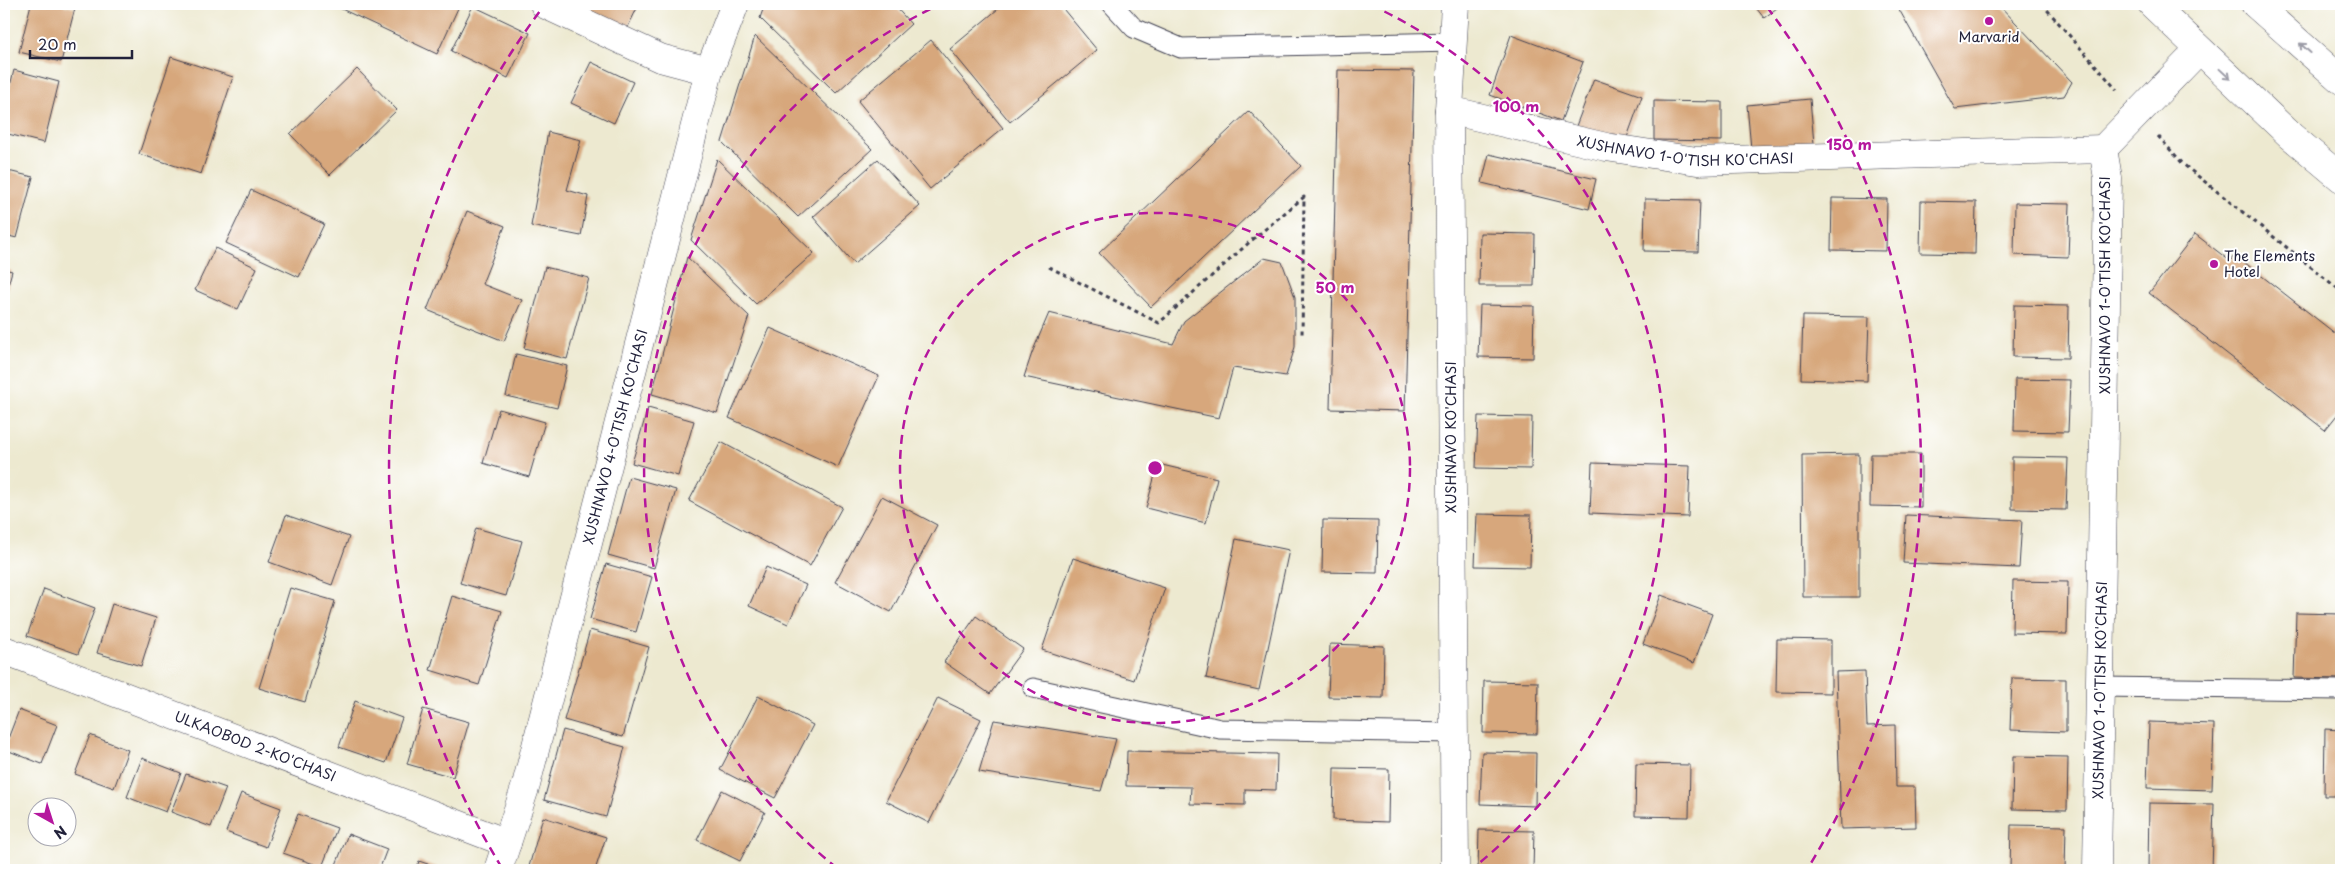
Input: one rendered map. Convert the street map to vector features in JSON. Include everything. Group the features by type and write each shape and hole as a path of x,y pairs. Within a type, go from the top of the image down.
{"street":[{"path":"544,4 660,58 709,71"},
{"name":"XUSHNAVO 4-O'TISH KO'CHASI","path":"498,870 526,785 709,71 735,4"},
{"name":"XUSHNAVO KO'CHASI","path":"1455,4 1450,110 1455,870"},
{"path":"2152,4 2291,136 2341,178"},
{"path":"2255,4 2341,80"},
{"path":"2103,149 2199,50"},
{"name":"XUSHNAVO 1-O'TISH KO'CHASI","path":"1450,110 1606,147 1697,161 2103,149 2108,178 2097,870"},
{"name":"ULKAOBOD 2-KO'CHASI","path":"4,650 507,843"}],"lane":[{"path":"1112,4 1134,28 1181,48 1453,42"},
{"path":"2100,686 2341,690"},
{"path":"1033,688 1220,729 1453,733"}],"path":[{"path":"2042,4 2184,165 2341,291"},
{"path":"1048,267 1159,323 1252,240 1304,197 1302,336"}],"building":[{"path":"31,4 58,4 75,8 61,62 19,52"},
{"path":"331,4 454,4 459,6 437,54"},
{"path":"573,4 639,4 627,29"},
{"path":"765,4 893,4 911,24 836,93 760,18"},
{"path":"1004,4 1059,4 1097,50 1010,122 950,49"},
{"path":"1753,4 1782,4 1764,18"},
{"path":"1896,4 1998,4 2072,82 2064,96 1955,109"},
{"path":"473,6 530,33 508,78 451,51"},
{"path":"1511,35 1583,62 1561,121 1490,95"},
{"path":"755,36 872,149 798,217 722,142"},
{"path":"931,40 1003,128 930,189 858,101"},
{"path":"171,57 233,77 201,174 139,154"},
{"path":"591,62 633,82 614,123 571,103"},
{"path":"357,69 397,110 330,175 290,134"},
{"path":"14,70 59,82 44,143 4,133 4,110"},
{"path":"1338,70 1414,71 1405,411 1330,409"},
{"path":"1594,79 1642,96 1625,143 1576,126"},
{"path":"1810,99 1814,144 1751,149 1747,105"},
{"path":"1654,101 1722,102 1722,141 1654,140"},
{"path":"1249,111 1301,166 1151,307 1099,253"},
{"path":"548,132 581,140 567,190 588,196 581,236 531,226"},
{"path":"1489,154 1596,179 1589,209 1482,183"},
{"path":"717,159 814,253 756,304 691,240"},
{"path":"878,159 920,206 854,264 813,217"},
{"path":"4,170 33,177 17,238 4,235"},
{"path":"251,190 324,224 299,277 226,243"},
{"path":"1832,198 1887,199 1886,251 1831,250"},
{"path":"1645,199 1700,200 1698,252 1644,251"},
{"path":"1921,201 1976,202 1975,254 1920,253"},
{"path":"2015,203 2070,204 2068,257 2014,255"},
{"path":"467,211 505,226 482,284 522,300 504,341 427,310"},
{"path":"1480,233 1535,234 1534,286 1479,286"},
{"path":"2195,234 2230,261 2235,255 2341,338 2341,410 2325,430 2149,293"},
{"path":"215,248 257,268 238,309 195,290"},
{"path":"687,257 749,316 717,413 652,394"},
{"path":"1264,258 1282,262 1295,297 1295,347 1286,376 1233,368 1219,418 1024,377 1049,313 1173,344 1184,321"},
{"path":"545,267 589,278 567,359 524,348"},
{"path":"4,269 12,271 4,300"},
{"path":"1480,305 1534,306 1533,358 1478,357"},
{"path":"2014,305 2069,306 2068,358 2013,357"},
{"path":"1803,316 1869,317 1867,381 1801,379"},
{"path":"770,328 879,376 838,467 729,418"},
{"path":"516,354 567,366 557,408 506,396"},
{"path":"2015,379 2070,380 2068,432 2014,431"},
{"path":"648,408 694,421 678,476 632,463"},
{"path":"499,409 545,422 529,477 483,463"},
{"path":"1478,416 1532,417 1531,469 1476,468"},
{"path":"721,442 842,507 810,566 689,501"},
{"path":"1859,454 1859,597 1803,597 1802,455"},
{"path":"1871,454 1921,454 1921,507 1870,506"},
{"path":"2012,457 2068,458 2066,510 2012,509"},
{"path":"1592,463 1690,466 1688,517 1590,513"},
{"path":"1158,464 1217,478 1206,523 1146,508"},
{"path":"629,477 676,490 654,568 608,555"},
{"path":"882,496 937,525 891,612 835,582"},
{"path":"1477,514 1531,515 1530,567 1475,566"},
{"path":"286,515 349,537 332,585 269,562"},
{"path":"1906,515 2022,520 2019,568 1903,563"},
{"path":"1323,520 1378,521 1377,573 1322,572"},
{"path":"476,528 522,541 506,596 460,583"},
{"path":"1236,539 1289,550 1259,690 1206,678"},
{"path":"1073,558 1165,588 1134,680 1042,650"},
{"path":"606,564 652,577 636,632 590,619"},
{"path":"766,567 806,585 788,624 749,606"},
{"path":"2013,581 2068,582 2067,634 2012,633"},
{"path":"290,588 335,601 305,702 259,688"},
{"path":"44,589 95,608 78,654 27,636"},
{"path":"1661,595 1712,614 1694,663 1643,644"},
{"path":"452,596 502,611 479,685 430,670"},
{"path":"112,604 156,618 141,666 97,653"},
{"path":"2296,613 2341,614 2341,679 2294,678"},
{"path":"976,616 1023,649 990,694 944,662"},
{"path":"590,630 649,647 623,737 564,720"},
{"path":"1777,639 1831,640 1831,693 1776,692"},
{"path":"1330,644 1384,646 1383,698 1328,697"},
{"path":"1865,671 1867,726 1895,725 1896,787 1915,787 1916,827 1841,829 1836,672"},
{"path":"2012,678 2066,679 2066,732 2010,730"},
{"path":"1484,681 1538,682 1537,734 1483,733"},
{"path":"758,696 813,725 775,798 720,770"},
{"path":"938,698 981,719 929,823 886,801"},
{"path":"355,701 402,718 386,763 339,747"},
{"path":"423,709 469,722 453,777 407,764"},
{"path":"19,710 57,725 42,764 4,749"},
{"path":"994,720 1116,739 1101,791 979,772"},
{"path":"2149,722 2214,724 2212,790 2147,788"},
{"path":"2325,729 2341,730 2341,796 2324,796"},
{"path":"563,730 625,747 606,817 544,800"},
{"path":"90,735 128,750 114,788 75,774"},
{"path":"1127,751 1277,754 1276,790 1245,789 1245,805 1190,804 1191,787 1126,786"},
{"path":"1482,752 1536,753 1535,806 1480,804"},
{"path":"2013,756 2068,757 2067,810 2012,809"},
{"path":"142,758 181,773 166,812 127,797"},
{"path":"1636,764 1690,765 1689,817 1635,816"},
{"path":"1334,768 1389,769 1388,822 1333,820"},
{"path":"186,774 226,788 211,827 171,812"},
{"path":"722,790 765,812 740,861 697,840"},
{"path":"241,793 281,808 266,847 226,832"},
{"path":"2149,803 2214,804 2212,870 2148,869"},
{"path":"298,814 337,828 322,867 283,853"},
{"path":"543,817 606,837 595,870 528,870"},
{"path":"2011,825 2066,826 2065,870 2010,870"},
{"path":"1479,830 1534,831 1533,870 1478,870"},
{"path":"348,834 387,849 379,870 334,870"},
{"path":"419,861 445,870 416,870"}],"place":[{"name":"Marvarid","path":"1989,21"},
{"name":"The Elements Hotel","path":"2214,264"}]}
